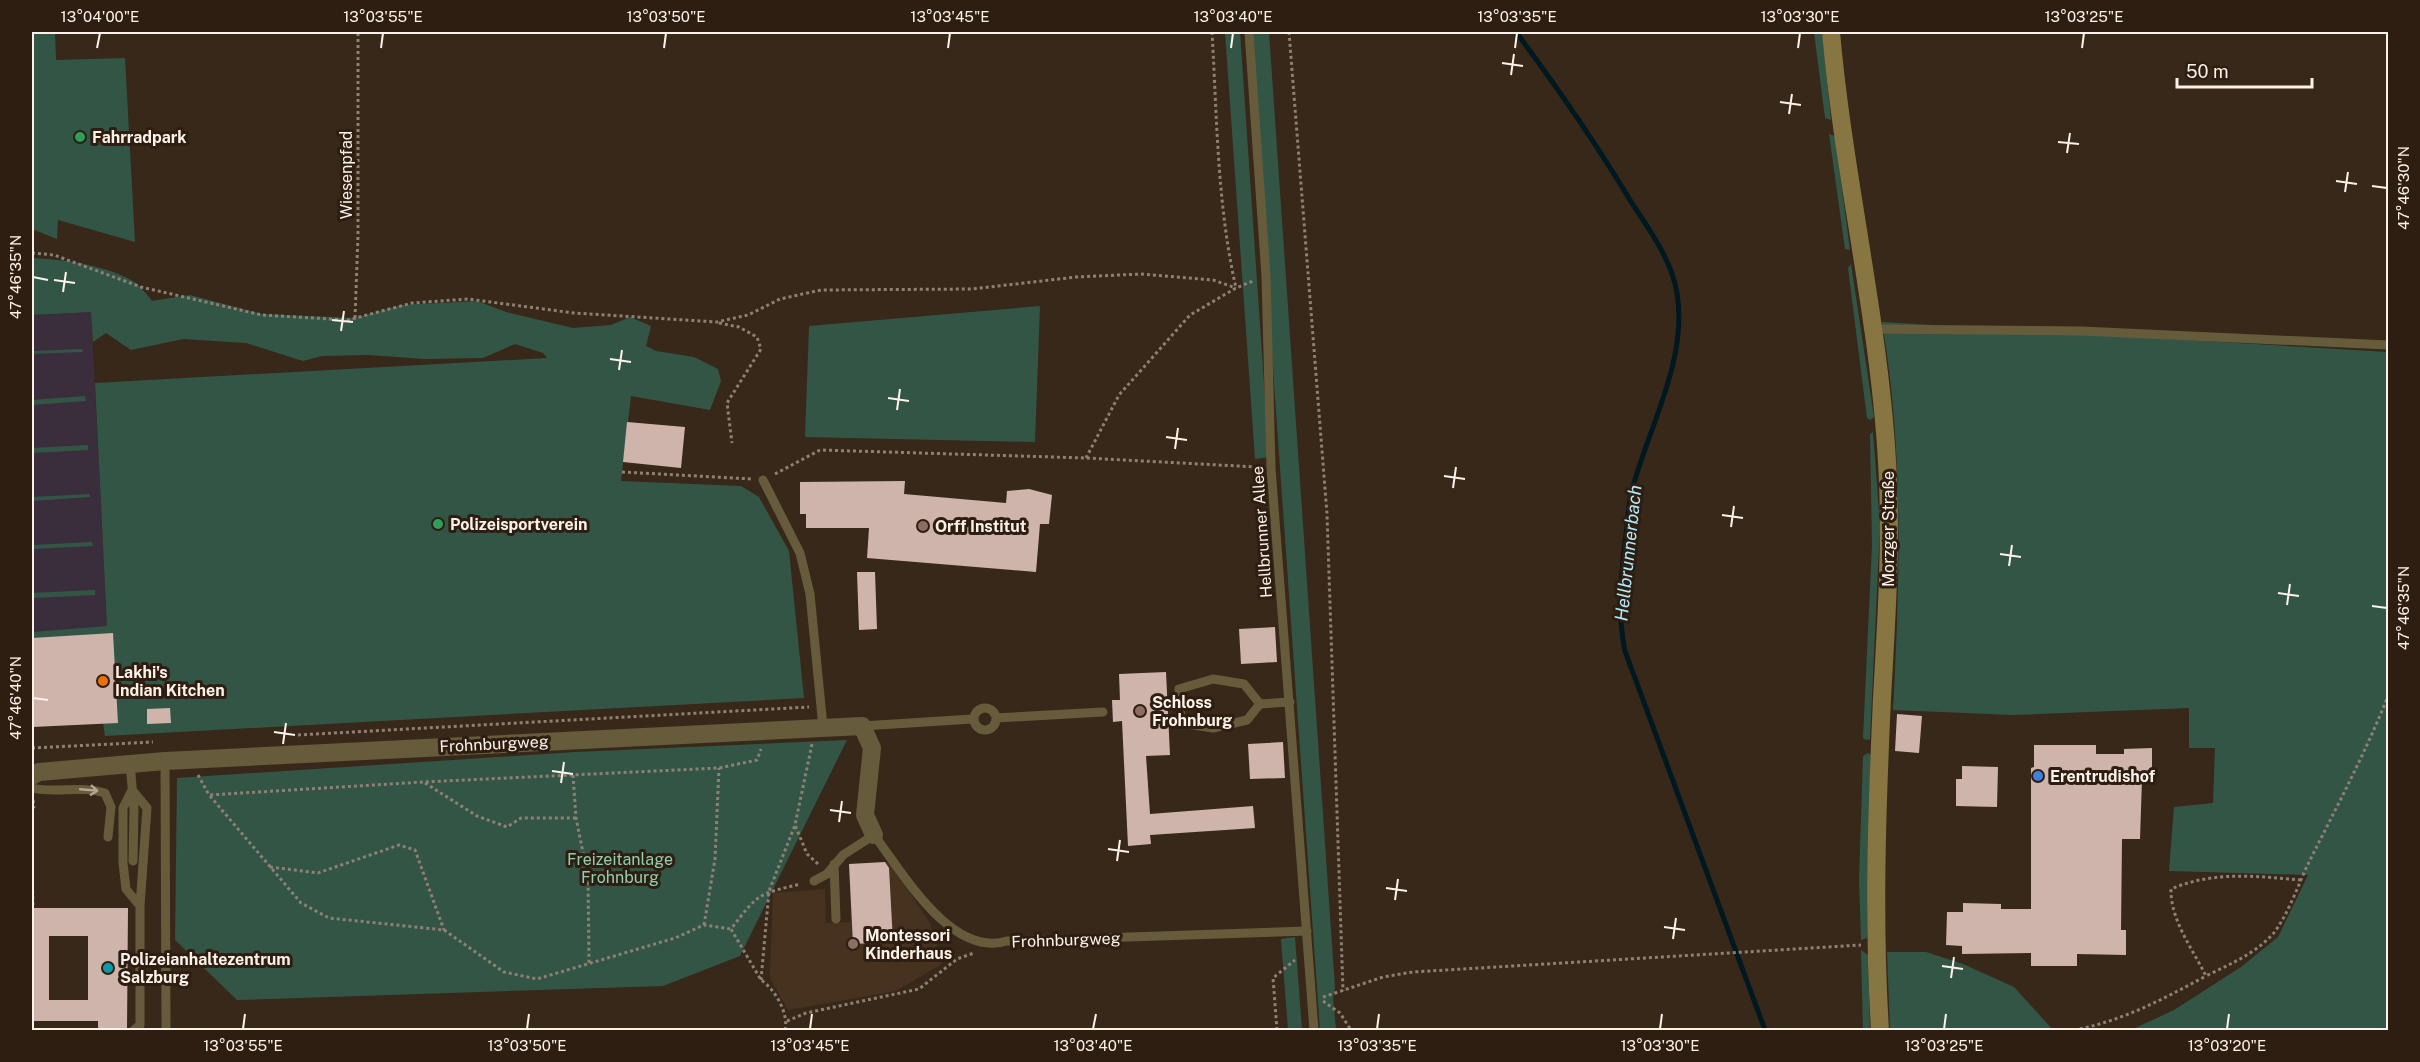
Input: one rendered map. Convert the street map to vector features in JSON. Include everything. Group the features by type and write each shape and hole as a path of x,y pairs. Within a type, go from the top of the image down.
{"street":[{"name":"Morzger Straße","path":"1831,32 1887,453 1889,541 1878,802 1877,943 1880,1030"},
{"name":"Frohnburgweg","path":"32,776 39,772 165,761 862,726 873,748 865,815 874,835"}],"lane":[{"name":"Hellbrunner Allee","path":"1249,32 1266,276 1271,468 1314,1030"},
{"path":"1872,328 2093,332 2388,345"},
{"path":"763,480 800,553 810,594 820,706 817,727"},
{"path":"1260,704 1244,684 1213,679 1179,689 1181,723 1213,728 1247,720 1260,704 1290,702"},
{"path":"984,707 993,710 996,718 993,727 985,731 977,728 973,719 976,711 984,707"},
{"path":"996,718 1102,712"},
{"path":"862,726 973,719"},
{"path":"165,761 166,1030"},
{"path":"130,764 133,861"},
{"path":"32,788 44,791 92,789 105,793 111,807 108,837"},
{"path":"132,790 147,808 140,906 140,1025 134,1030"},
{"path":"132,790 123,808 123,863 126,889 140,906"},
{"path":"814,881 827,874 834,864 874,835"},
{"name":"Frohnburgweg","path":"874,835 940,920 960,935 992,946 1007,941 1307,931"},
{"path":"834,864 836,919"}],"path":[{"name":"Wiesenpfad","path":"355,318 358,235 358,32"},
{"path":"1212,32 1221,177 1230,263 1236,288"},
{"path":"1289,32 1327,514 1343,991"},
{"path":"32,253 54,255 141,287 262,315 355,318 412,303 468,299 574,313 717,322 739,327 757,337 761,349 727,403 732,443"},
{"path":"717,322 748,315 780,299 820,290 972,289 1076,277 1141,274 1213,280 1236,288"},
{"path":"1086,458 1119,395 1190,315 1236,288 1266,276"},
{"path":"622,472 763,480 820,450 1086,458 1271,468"},
{"path":"2074,1030 2098,1026 2138,1012 2259,948 2274,932 2301,880 2388,696"},
{"path":"297,735 820,706"},
{"path":"761,980 769,891 795,825 817,727"},
{"path":"209,795 719,768 757,760 768,730"},
{"path":"32,748 156,742"},
{"path":"201,759 198,775 209,795 301,903 329,918 444,930 504,972 537,979 675,938 704,925 731,929"},
{"path":"704,925 715,859 719,768"},
{"path":"573,775 576,818 588,877 589,963"},
{"path":"423,782 477,816 507,827 521,818 576,818"},
{"path":"32,800 34,807 32,808"},
{"path":"795,825 807,854 827,874"},
{"path":"268,867 318,873 399,845 415,850 444,930"},
{"path":"32,860 33,908"},
{"path":"2206,976 2176,917 2171,900 2171,889 2187,882 2232,874 2301,880"},
{"path":"731,929 755,898 769,891 814,881"},
{"path":"731,929 761,980 766,983 783,1010 787,1021 785,1030"},
{"path":"1313,999 1383,976 1413,972 1877,943"},
{"path":"787,1021 806,1013 919,988 957,959 992,946"},
{"path":"1277,1030 1273,978 1309,949"},
{"path":"1313,999 1328,1001 1341,1013 1351,1030"}],"shaded area":[{"path":"91,312 107,626 32,632 32,315"},
{"name":"Montessori Kinderhaus","path":"889,862 930,923 942,964 896,991 788,1010 770,978 773,893 825,889 826,923 851,922 849,864"}],"green space":[{"name":"Fahrradpark","path":"32,32 55,32 56,60 125,58 135,242 58,220 57,239 32,229"},
{"path":"1225,32 1240,32 1269,457 1255,459"},
{"path":"1249,32 1269,32 1335,988 1333,997 1336,1030 1320,1030"},
{"path":"1814,32 1822,32 1831,120 1825,118"},
{"path":"1829,134 1835,136 1850,250 1845,249"},
{"name":"Polizeisportverein","path":"32,258 71,262 113,272 136,283 152,301 190,295 262,314 355,318 402,305 477,301 506,312 573,328 611,325 630,317 651,326 646,346 656,351 694,357 718,369 721,381 710,410 631,396 621,481 741,486 759,497 789,551 804,698 105,736 103,723 32,727 32,632 107,626 95,383 547,358 543,353 515,344 483,358 425,359 368,355 322,356 303,361 246,343 183,339 131,350 106,333 93,342 91,312 32,315"},
{"path":"1851,264 1874,417 1870,420 1867,418 1848,268"},
{"path":"1040,306 1035,442 805,437 809,326"},
{"path":"1882,322 2388,352 2388,1030 2131,1030 2174,1010 2241,967 2278,937 2308,875 2169,871 2174,807 2213,803 2215,748 2189,748 2189,708 2013,715 1893,710 1898,564 1897,467 1889,370"},
{"path":"82,349 83,352 32,354 32,351"},
{"path":"85,396 86,401 32,405 32,400"},
{"path":"1873,432 1880,526 1870,739 1866,740 1863,738 1872,545 1870,434"},
{"path":"88,445 88,450 32,453 32,448"},
{"path":"90,494 90,497 32,501 32,497"},
{"path":"92,542 93,546 32,549 32,545"},
{"path":"95,590 95,595 32,598 32,593"},
{"name":"Freizeitanlage Frohnburg","path":"847,740 740,956 663,986 237,1000 175,940 177,778 575,752"},
{"path":"1868,753 1871,755 1867,938 1861,940 1859,880 1863,756"},
{"path":"1295,937 1302,1030 1288,1030 1281,939"},
{"path":"1861,950 1868,955 1870,1030 1863,1030"},
{"path":"1887,952 1926,952 1963,964 2014,987 2053,1030 1890,1030"}],"building":[{"path":"627,422 685,427 681,468 623,462"},
{"name":"Orff Institut","path":"905,481 904,494 1006,503 1007,491 1029,489 1052,495 1049,524 1040,524 1036,572 867,558 869,528 806,528 806,514 800,514 800,482"},
{"path":"857,572 875,572 877,629 859,630"},
{"path":"1275,627 1277,662 1241,664 1239,629"},
{"path":"113,633 118,723 32,727 32,638"},
{"path":"1166,672 1170,755 1146,756 1150,814 1253,806 1255,828 1150,835 1151,844 1128,846 1122,721 1113,722 1112,700 1120,700 1119,674"},
{"path":"170,708 171,723 147,724 147,709"},
{"path":"1897,714 1922,716 1919,753 1895,751"},
{"path":"1283,742 1285,778 1250,779 1248,744"},
{"path":"2034,745 2096,745 2096,754 2124,754 2124,749 2152,748 2152,779 2142,779 2140,839 2122,839 2121,930 2126,930 2126,955 2077,954 2077,966 2031,966 2031,953 1962,954 1962,946 1946,945 1947,912 1963,912 1963,903 2001,904 2001,909 2031,909 2031,768 2034,767"},
{"path":"1962,766 1998,767 1997,807 1956,806 1956,779 1962,779"},
{"path":"885,862 889,868 893,942 853,944 849,864"},
{"name":"Polizeianhaltezentrum Salzburg","path":"32,908 128,908 127,1030 98,1030 98,1021 32,1021","holes":["49,936 88,936 88,1000 49,1000"]}],"waterway":[{"name":"Hellbrunnerbach","path":"1516,32 1603,157 1658,245 1674,280 1679,318 1677,343 1665,393 1639,466 1630,501 1621,578 1620,607 1623,636 1625,651 1765,1030"}],"place":[{"name":"Fahrradpark","path":"80,137"},
{"name":"Polizeisportverein","path":"438,524"},
{"name":"Orff Institut","path":"923,526"},
{"name":"Lakhi's Indian Kitchen","path":"103,681"},
{"name":"Schloss Frohnburg","path":"1140,711"},
{"name":"Erentrudishof","path":"2038,776"},
{"name":"Montessori Kinderhaus","path":"853,944"},
{"name":"Polizeianhaltezentrum Salzburg","path":"108,968"}]}
